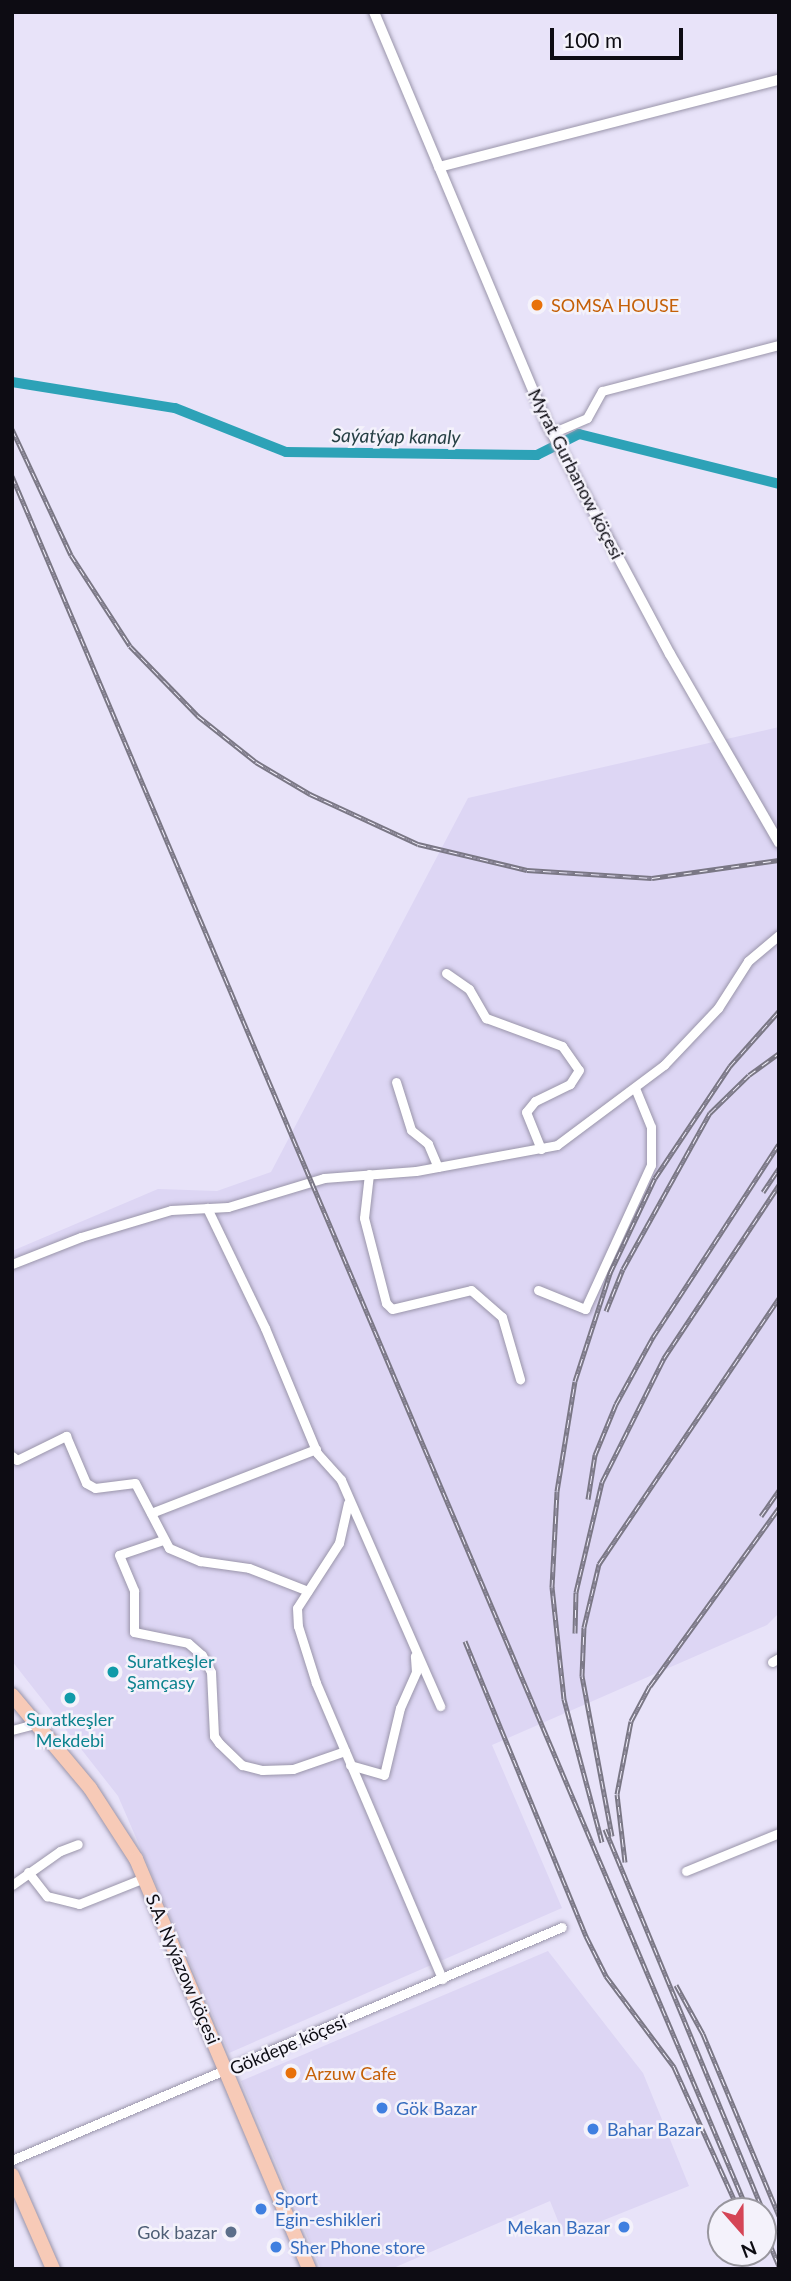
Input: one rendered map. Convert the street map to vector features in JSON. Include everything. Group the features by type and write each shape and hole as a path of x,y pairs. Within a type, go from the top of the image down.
{"main road":[{"name":"S.A. Nyýazow köçesi","path":"12,1695 113,1820 144,1878 309,2269"},
{"path":"12,2175 53,2269"}],"street":[{"name":"Myrat Gurbanow köçesi","path":"374,12 552,433 670,654 779,843"},
{"path":"439,167 779,80"},
{"path":"552,433 587,418 602,391 779,345"},
{"path":"12,1264 80,1237 171,1210 228,1207 324,1178 438,1167 557,1145 664,1065 718,1008 748,961 779,935"},
{"path":"446,973 469,989 486,1018 562,1046 579,1070 570,1084 535,1101 526,1112 541,1149"},
{"path":"396,1082 411,1130 428,1144 438,1167"},
{"path":"538,1290 585,1310 651,1166 651,1126 635,1088"},
{"path":"369,1174 363,1219 386,1303 392,1309 471,1290 492,1304 502,1317 520,1379"},
{"path":"207,1208 287,1377 316,1449 348,1497 440,1706"},
{"path":"12,1455 17,1460 66,1436 86,1483 95,1488 135,1483 169,1548 200,1561 249,1568 308,1591"},
{"path":"151,1513 316,1449"},
{"path":"348,1497 348,1517 339,1543 297,1608 298,1626 345,1751 442,1979"},
{"path":"163,1540 119,1555 134,1591 134,1632 188,1643 202,1655 211,1672 215,1736 219,1743 242,1765 262,1770 293,1769 345,1751"},
{"path":"351,1765 384,1775 400,1708 416,1672 415,1649"},
{"path":"12,1730 35,1724"},
{"path":"686,1871 779,1833"},
{"path":"12,1885 28,1872 78,1844"},
{"path":"28,1872 47,1896 79,1904 144,1878"},
{"name":"Gökdepe köçesi","path":"12,2160 562,1927"}],"shaded area":[{"path":"779,727 779,1613 767,1625 492,1745 562,1908 229,2053 118,1796 12,1661 12,1251 158,1189 217,1191 271,1172 468,798"},
{"name":"Gök Bazar","path":"548,1951 643,2073 689,2186 564,2236 550,2201 391,2269 321,2269 241,2081"}],"waterway":[{"name":"Saýatýap kanaly","path":"12,382 175,408 286,452 537,455 579,434 779,484"}],"railway":[{"path":"12,429 71,555 130,646 198,716 256,762 310,794 418,844 527,870 652,878 779,860"},
{"path":"12,476 742,2197"},
{"path":"602,1842 564,1699 552,1587 557,1491 575,1381 610,1273 655,1178 730,1066 779,1011"},
{"path":"606,1311 623,1269 710,1113 749,1075 779,1053"},
{"path":"588,1499 595,1455 616,1404 653,1337 779,1144"},
{"path":"763,1192 779,1168"},
{"path":"575,1633 576,1592 602,1482 664,1358 779,1185"},
{"path":"612,1836 582,1676 584,1627 599,1564 779,1298"},
{"path":"761,1516 779,1490"},
{"path":"625,1862 617,1794 631,1721 650,1686 779,1508"},
{"path":"465,1641 586,1936 606,1976 674,2067 733,2197"},
{"path":"605,1829 757,2197"},
{"path":"676,1985 703,2034 779,2216"},
{"path":"777,2261 779,2266"}],"place":[{"name":"SOMSA HOUSE","path":"537,305"},
{"name":"Suratkeşler Şamçasy","path":"113,1672"},
{"name":"Suratkeşler Mekdebi","path":"70,1698"},
{"name":"Arzuw Cafe","path":"291,2073"},
{"name":"Gök Bazar","path":"382,2108"},
{"name":"Bahar Bazar","path":"593,2129"},
{"name":"Sport Egin-eshikleri","path":"261,2209"},
{"name":"Mekan Bazar","path":"624,2227"},
{"name":"Gok bazar","path":"231,2232"},
{"name":"Sher Phone store","path":"276,2247"}]}
